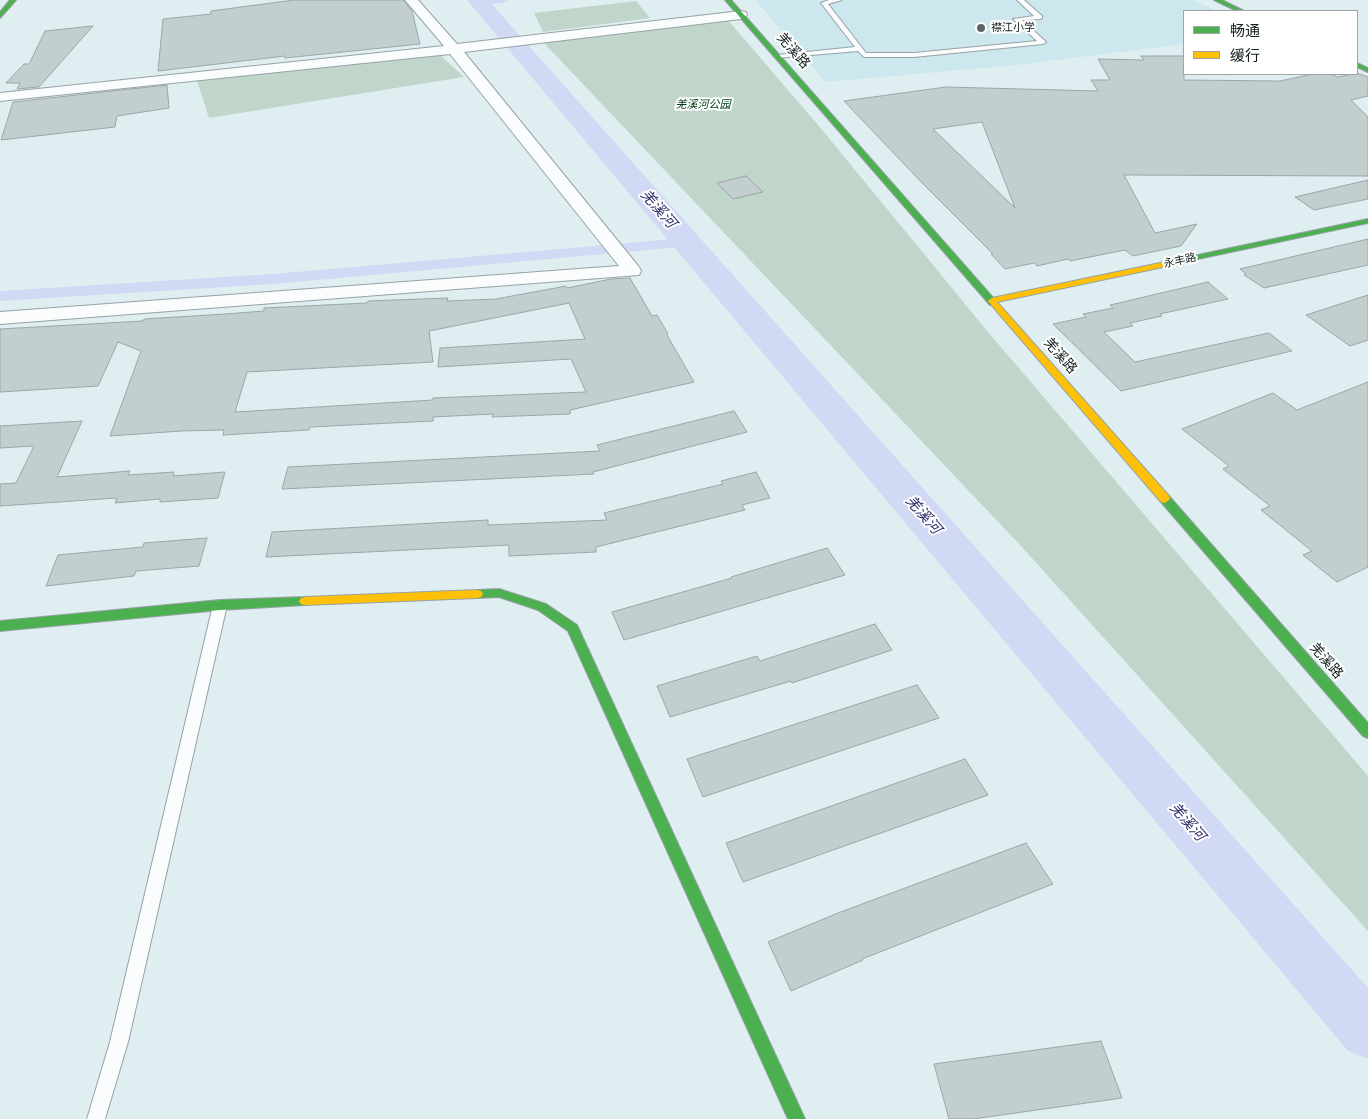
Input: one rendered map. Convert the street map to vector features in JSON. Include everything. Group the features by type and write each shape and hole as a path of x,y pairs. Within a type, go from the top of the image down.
{"street":[{"path":"0,16 13,0"},
{"path":"0,318 632,271 454,49 411,0"},
{"name":"羌溪路","path":"728,0 1368,732"},
{"path":"1216,0 1239,10"},
{"path":"0,97 454,49 741,15"},
{"name":"永丰路","path":"992,301 1368,222"},
{"path":"0,626 220,604 499,593 542,607 573,628 797,1119"}],"lane":[{"path":"839,0 824,3 864,55 914,56 1043,42 1016,19 1040,17 1020,0"},
{"path":"778,57 860,49"},
{"path":"96,1119 119,1042 220,604"}],"shaded area":[{"name":"襟江小学","path":"758,0 1193,0 1215,10 1183,10 1183,44 1016,65 826,82 757,2"}],"green space":[{"path":"636,1 650,18 543,32 534,13"},
{"name":"羌溪河公园","path":"727,19 823,131 988,332 1368,776 1368,931 1021,546 544,43"},
{"path":"439,54 464,77 209,118 197,81"}],"building":[{"path":"294,0 403,0 412,11 420,44 285,58 285,56 158,71 163,19 211,14 211,11"},
{"path":"93,26 39,87 17,89 20,83 6,83 24,64 29,64 45,31"},
{"path":"1141,56 1183,56 1184,80 1280,81 1308,75 1333,75 1338,77 1358,75 1358,73 1368,77 1368,96 1351,100 1368,117 1368,176 1124,175 1155,233 1197,224 1181,246 1133,256 1125,250 1070,261 1068,259 1037,266 1034,263 1005,269 991,254 993,254 844,101 946,87 1098,91 1091,80 1110,80 1098,59 1144,60","holes":["982,122 1015,208 933,129"]},
{"path":"167,85 169,108 117,116 115,127 1,140 13,102"},
{"path":"746,176 763,192 733,199 717,183"},
{"path":"1368,180 1368,199 1314,210 1295,197"},
{"path":"1368,239 1368,265 1264,288 1244,275 1246,274 1240,269"},
{"path":"630,278 652,316 657,315 694,382 570,410 570,414 492,417 493,414 433,417 433,421 310,427 309,430 223,435 224,430 110,436 141,351 118,342 98,386 0,392 0,329 143,321 144,319 264,311 264,308 367,303 368,301 448,298 447,301 496,299 611,279","holes":["569,303 585,339 440,348 438,367 571,359 586,392 433,398 433,400 235,412 247,372 433,362 429,331"]},
{"path":"1208,282 1228,299 1160,314 1162,316 1130,323 1133,326 1104,332 1135,362 1269,333 1292,351 1121,391 1053,324 1086,317 1083,314 1113,308 1110,305"},
{"path":"1368,295 1368,340 1350,346 1306,315"},
{"path":"1368,382 1368,567 1337,582 1303,555 1312,551 1261,510 1270,506 1223,469 1229,466 1182,429 1273,393 1297,410"},
{"path":"734,411 747,432 593,472 594,474 282,489 288,467 600,451 597,445"},
{"path":"82,421 57,477 130,471 128,475 174,472 173,476 225,472 218,498 160,502 160,499 115,503 117,498 0,506 0,484 16,483 34,446 0,448 0,426"},
{"path":"756,472 770,498 742,505 745,510 596,547 596,552 509,556 509,545 266,557 272,532 488,520 488,525 607,520 604,513 723,484 721,481"},
{"path":"207,538 199,566 136,571 134,576 46,586 58,555 143,547 144,543"},
{"path":"827,548 845,575 624,640 612,612 732,578"},
{"path":"875,624 892,650 792,683 791,681 670,717 657,686 757,656 760,661"},
{"path":"917,685 939,718 703,797 687,759"},
{"path":"965,759 988,795 743,882 726,843"},
{"path":"1026,843 1053,884 862,959 791,991 768,942 838,913"},
{"path":"1101,1041 1122,1098 973,1119 949,1119 934,1064"}],"waterway":[{"name":"羌溪河","path":"477,0 1368,1031"},
{"path":"479,2 502,0"},
{"path":"0,296 273,279 686,243"}],"traffic: fast":[{"path":"0,16 13,0"},
{"path":"728,0 993,303"},
{"path":"1217,0 1239,10"},
{"path":"1358,65 1368,70"},
{"path":"1179,261 1368,221"},
{"path":"1165,499 1368,732"},
{"path":"477,594 499,593 542,607 573,628 797,1119"},
{"path":"0,626 220,605 305,601"}],"traffic: slow":[{"path":"992,301 1179,261"},
{"path":"993,303 1165,499"},
{"path":"305,601 477,594"}],"place":[{"name":"襟江小学","path":"981,28"}]}
